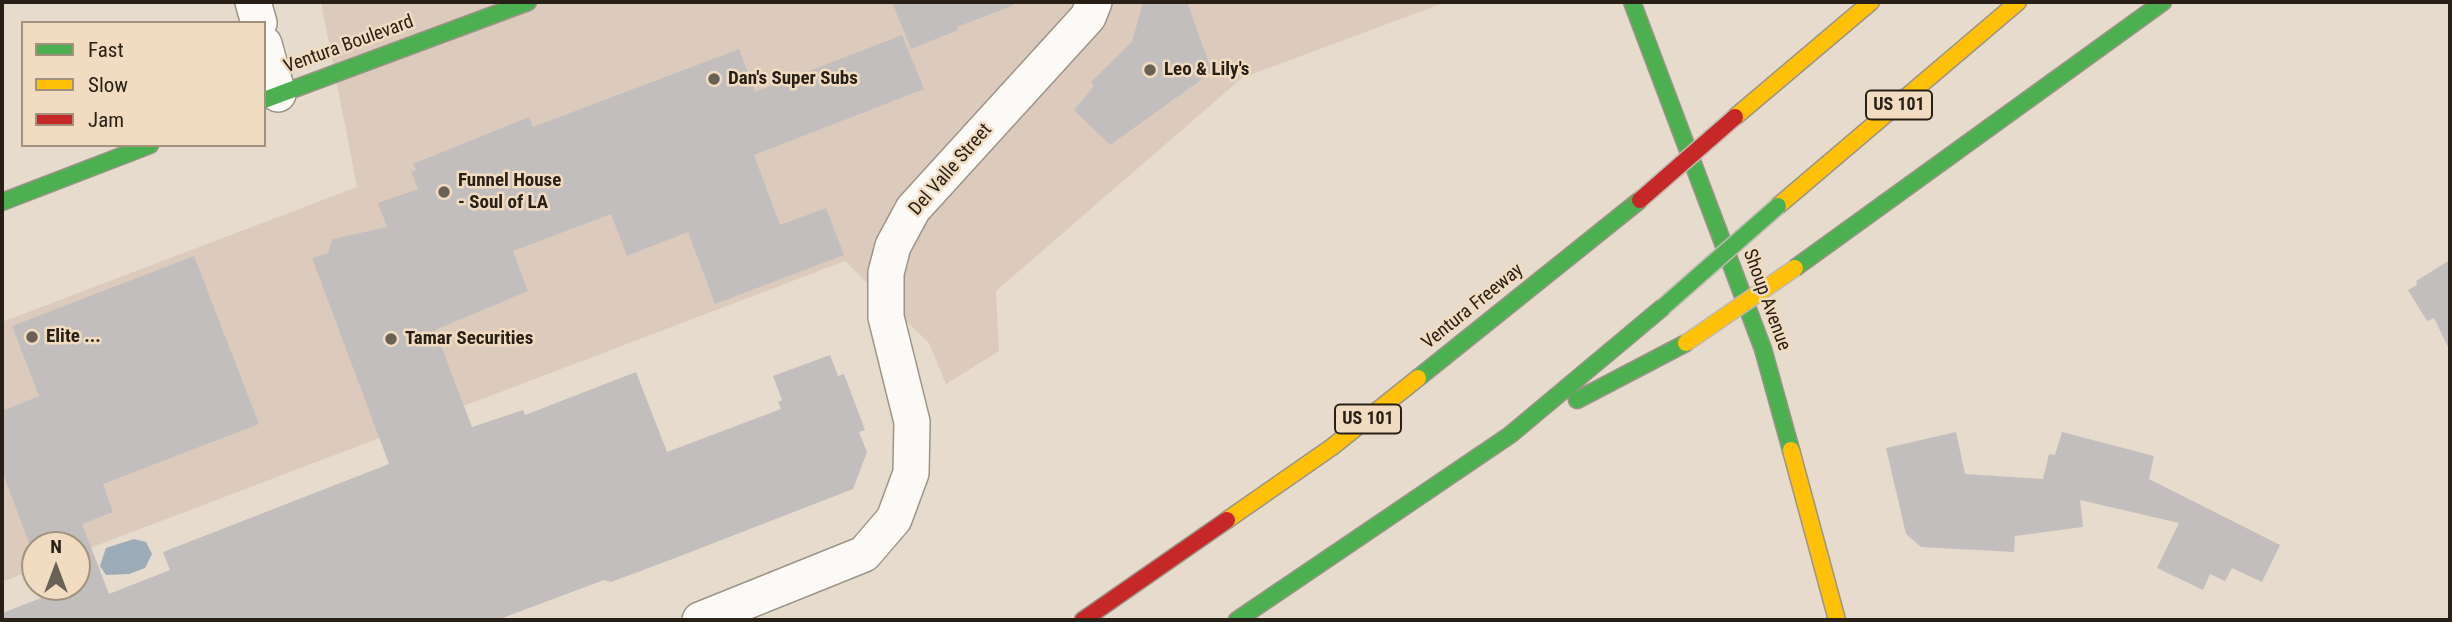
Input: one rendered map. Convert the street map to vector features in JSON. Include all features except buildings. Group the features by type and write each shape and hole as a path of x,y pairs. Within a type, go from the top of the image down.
{"main road":[{"name":"Ventura Boulevard","path":"271,97 528,2"},
{"name":"Shoup Avenue","path":"1632,2 1763,349 1837,620"},
{"name":"Ventura Freeway","path":"1083,620 1332,447 1640,201 1871,2"},
{"name":"US 101","path":"1237,620 1510,435 2018,2"},
{"path":"1510,435 1686,343 1795,268 2163,2"},
{"path":"2,202 145,147"}],"street":[{"path":"253,2 258,21"},
{"name":"Del Valle Street","path":"700,620 864,554 894,519 911,473 912,422 886,317 886,273 893,246 913,209 1088,17 1094,2"},
{"path":"266,59 271,97"}],"shaded area":[{"path":"321,2 1446,2 1242,78 996,291 999,351 946,384 929,343 845,261 91,548 91,531 21,531 21,575 2,582 2,322 357,187"}],"water":[{"path":"134,539 146,542 152,554 145,568 129,574 106,575 100,566 106,548"}],"traffic: fast":[{"path":"266,99 528,2"},
{"path":"1632,2 1763,349 1791,450"},
{"path":"1795,268 2163,2"},
{"path":"2,202 145,147"},
{"path":"1418,378 1640,200"},
{"path":"1663,307 1778,206"},
{"path":"1237,620 1510,435 1663,307"},
{"path":"1577,400 1686,343"}],"traffic: slow":[{"path":"1735,117 1871,2"},
{"path":"1778,206 2018,2"},
{"path":"1686,343 1795,268"},
{"path":"1227,520 1332,447 1418,378"},
{"path":"1791,450 1837,620"}],"traffic: jam":[{"path":"1640,200 1735,117"},
{"path":"1083,620 1227,520"}],"place":[{"name":"Leo & Lily's","path":"1150,70"},
{"name":"Dan's Super Subs","path":"714,79"},
{"name":"Funnel House - Soul of LA","path":"444,192"},
{"name":"Elite ...","path":"32,337"},
{"name":"Tamar Securities","path":"391,339"}]}
